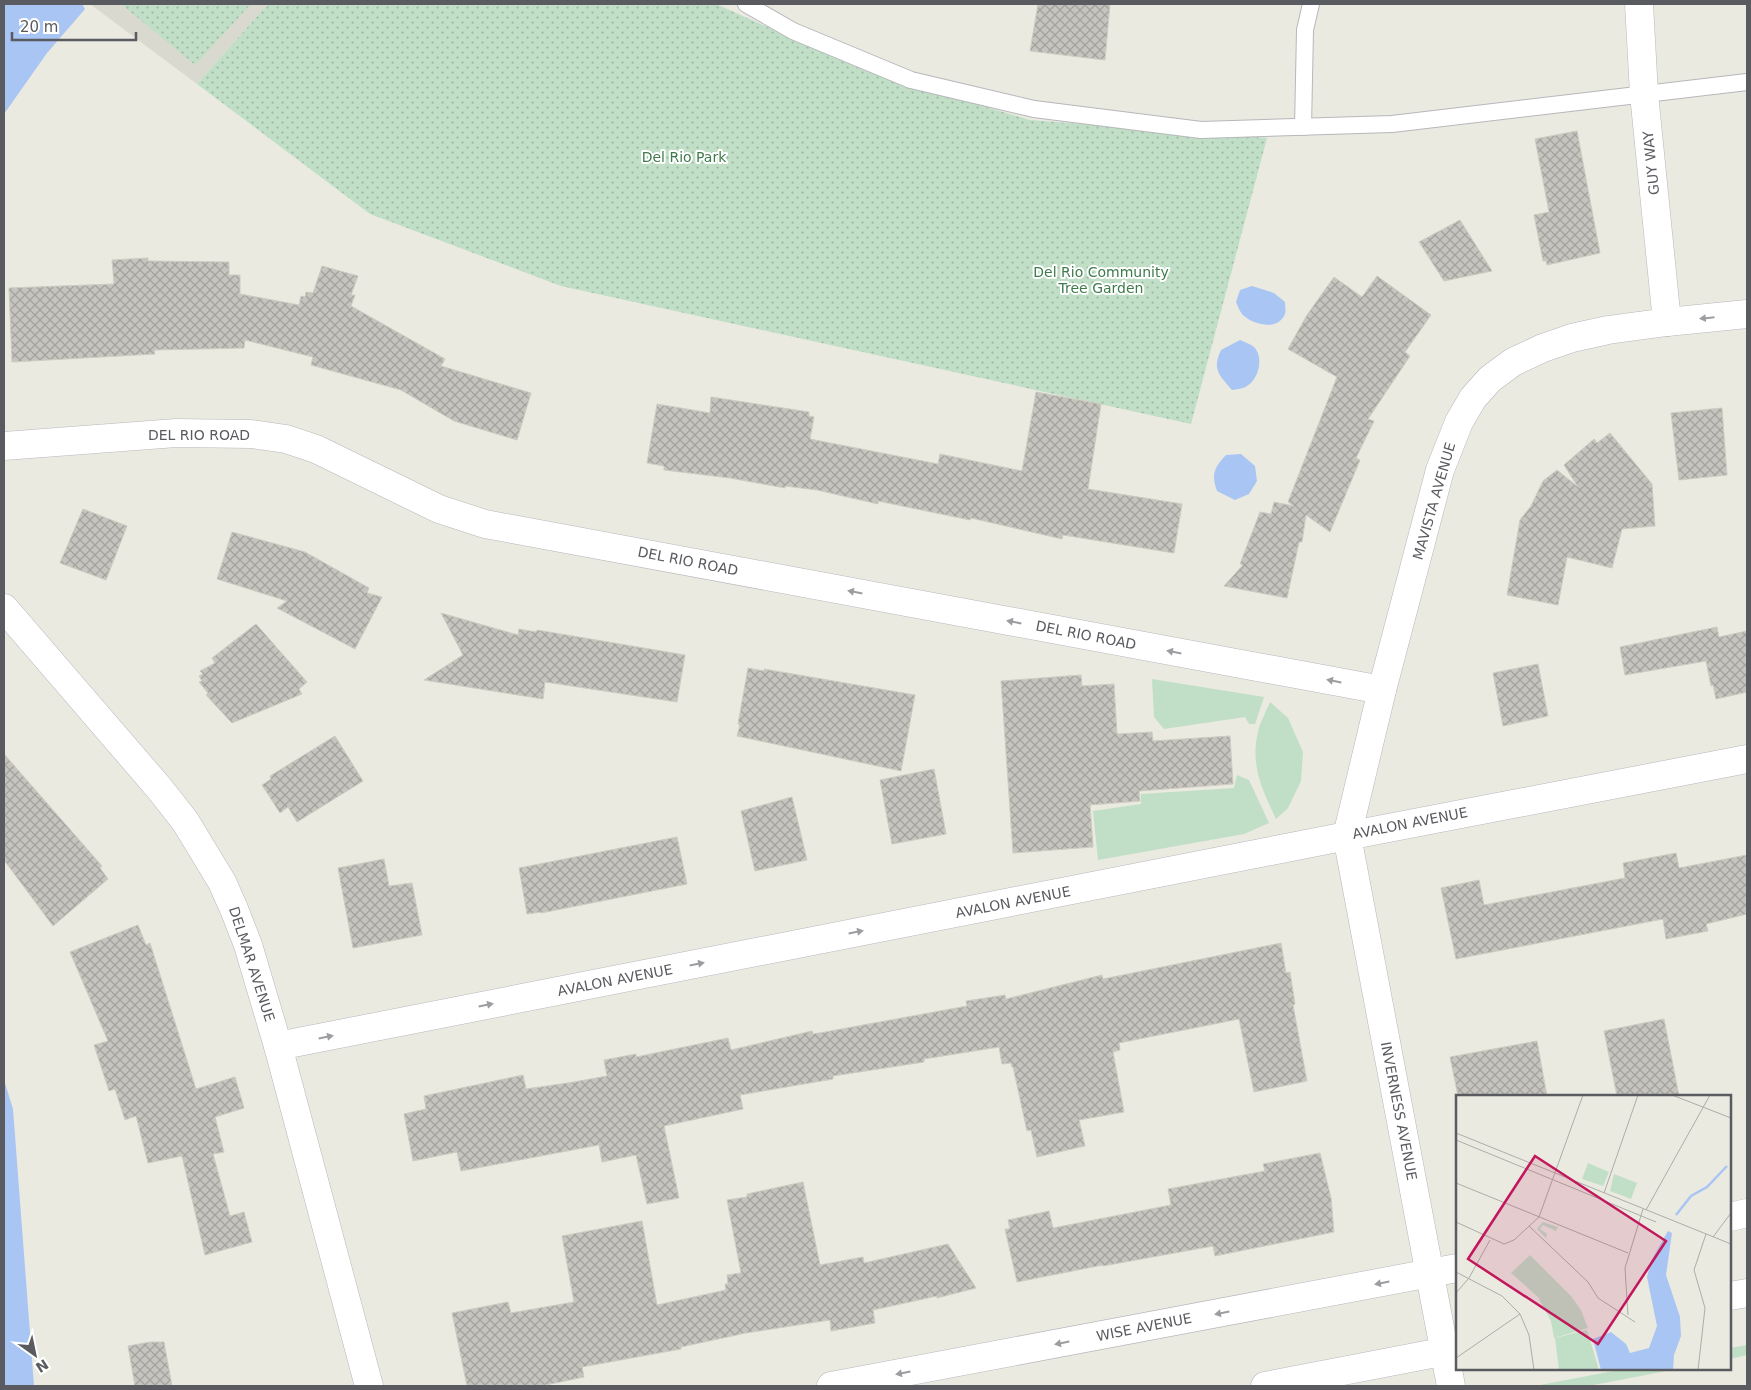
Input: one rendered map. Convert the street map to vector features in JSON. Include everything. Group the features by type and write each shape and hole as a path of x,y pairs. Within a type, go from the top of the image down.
{"street":[{"name":"GUY WAY","path":"1639,4 1644,94 1666,322"},
{"name":"MAVISTA AVENUE","path":"1346,836 1440,470 1459,422 1473,398 1490,379 1513,362 1543,348 1572,338 1608,330 1666,322 1747,314"},
{"name":"DEL RIO ROAD","path":"4,446 176,433 251,434 286,439 316,449 439,509 485,524 1382,690"},
{"name":"DELMAR AVENUE","path":"4,608 159,788 185,821 222,882 248,945 278,1046 370,1386"},
{"name":"AVALON AVENUE","path":"278,1046 1747,759"},
{"name":"INVERNESS AVENUE","path":"1346,836 1430,1273 1451,1350 1451,1386"},
{"path":"1731,1217 1747,1214"},
{"name":"WISE AVENUE","path":"831,1386 1456,1268"},
{"path":"1731,1296 1747,1293"},
{"path":"1265,1386 1451,1350"}],"lane":[{"path":"746,4 793,31 911,80 1034,109 1201,130 1392,124 1747,82"},
{"path":"1303,127 1305,30 1311,4"}],"shaded area":[{"path":"90,4 268,4 197,84"}],"green space":[{"path":"121,4 251,4 195,65"},
{"name":"Del Rio Park","path":"268,4 716,4 866,71 1030,120 1267,138 1191,424 561,286 370,214 197,84"},
{"path":"1152,679 1264,697 1255,724 1249,724 1245,717 1164,729 1154,717"},
{"path":"1270,702 1288,718 1303,752 1301,781 1288,808 1276,819 1262,787 1255,755 1259,728"},
{"path":"1237,775 1249,780 1269,823 1244,834 1098,860 1093,811 1141,804 1141,794 1234,788"},
{"path":"1747,1345 1747,1355 1731,1359 1731,1348"},
{"path":"1619,1370 1672,1370 1588,1386 1535,1386"}],"water":[{"path":"4,4 82,4 85,9 47,53 4,114"},
{"path":"1252,286 1274,293 1285,302 1285,313 1277,323 1260,324 1249,319 1240,311 1236,302 1240,290"},
{"path":"1240,340 1253,346 1257,351 1259,368 1251,383 1244,388 1232,390 1220,376 1217,362 1221,350"},
{"path":"1241,454 1255,466 1257,481 1249,494 1235,500 1217,491 1214,476 1216,468 1226,455"},
{"path":"4,1080 13,1109 34,1386 4,1386"}],"building":[{"path":"1038,4 1110,4 1105,60 1030,51"},
{"path":"1577,131 1600,253 1547,265 1546,261 1543,261 1534,215 1549,212 1535,139"},
{"path":"1460,220 1492,271 1444,281 1419,242"},
{"path":"148,258 148,261 229,262 229,275 240,275 240,294 299,305 301,296 305,297 306,292 313,293 322,266 358,276 351,295 355,295 351,306 445,359 441,366 531,393 517,440 454,421 401,390 311,365 313,357 245,340 244,348 154,350 155,354 12,362 9,288 114,284 112,260"},
{"path":"1377,276 1431,315 1405,352 1410,356 1368,419 1374,421 1356,458 1360,460 1330,532 1306,515 1302,542 1299,542 1287,598 1224,586 1243,565 1240,564 1260,512 1271,514 1274,502 1294,506 1288,502 1337,377 1288,349 1307,315 1334,277 1362,297"},
{"path":"1036,392 1101,404 1088,489 1182,504 1174,553 1063,535 1062,539 971,518 970,520 878,501 878,504 817,490 785,486 785,488 730,478 664,470 664,466 647,463 657,404 710,413 711,397 809,412 809,416 814,417 810,439 938,464 940,454 1022,471"},
{"path":"1722,408 1727,475 1679,480 1671,413"},
{"path":"1610,433 1652,484 1655,526 1622,529 1612,568 1567,557 1558,605 1507,595 1520,520 1531,506 1543,481 1557,470 1578,487 1564,465 1594,439 1597,443"},
{"path":"83,509 127,526 106,580 60,563"},
{"path":"232,532 305,552 369,588 367,593 382,597 355,649 277,608 287,601 217,579"},
{"path":"441,613 518,635 519,629 536,632 537,630 685,655 677,702 545,682 543,699 424,680 463,655"},
{"path":"256,624 307,682 299,689 302,694 232,723 206,695 208,693 199,682 202,681 199,676 203,674 200,671 215,663 212,658"},
{"path":"1717,627 1719,637 1747,631 1747,692 1716,699 1713,685 1711,686 1706,661 1625,675 1620,647"},
{"path":"1538,664 1548,716 1503,726 1493,673"},
{"path":"748,668 764,671 764,669 915,695 901,771 737,736"},
{"path":"1081,675 1082,686 1114,684 1117,734 1152,732 1153,741 1230,736 1233,784 1139,791 1140,801 1090,805 1093,847 1013,853 1001,681"},
{"path":"335,736 363,781 297,822 288,807 280,813 262,785 271,779 270,776"},
{"path":"4,754 102,866 100,868 108,879 53,926 4,860"},
{"path":"934,769 946,834 892,844 880,780"},
{"path":"792,797 807,860 755,871 741,811"},
{"path":"677,837 687,884 541,913 527,914 519,868"},
{"path":"1676,853 1679,868 1747,855 1747,914 1706,924 1708,931 1666,939 1663,919 1456,959 1441,888 1479,880 1484,905 1625,878 1623,863"},
{"path":"384,859 389,886 412,883 422,935 353,948 338,868"},
{"path":"138,925 146,945 150,943 196,1089 235,1077 244,1108 215,1117 224,1152 213,1154 230,1216 244,1212 252,1242 205,1255 182,1156 148,1163 136,1116 125,1120 115,1089 109,1091 94,1045 108,1041 70,952"},
{"path":"1281,943 1286,973 1290,972 1295,1004 1293,1005 1307,1081 1254,1092 1239,1019 1119,1043 1120,1050 1113,1052 1124,1112 1079,1120 1085,1146 1037,1157 1031,1130 1027,1131 1013,1067 1011,1063 1002,1064 999,1047 924,1059 924,1062 833,1076 833,1079 740,1095 743,1109 664,1126 679,1198 647,1204 636,1155 602,1162 599,1145 461,1171 457,1152 413,1161 404,1114 426,1109 424,1096 523,1075 526,1089 574,1082 607,1076 604,1060 636,1054 636,1057 728,1038 731,1050 812,1031 813,1034 967,1006 966,1001 1005,995 1006,999 1102,975 1103,979"},
{"path":"1664,1019 1679,1095 1617,1095 1604,1031"},
{"path":"1537,1041 1547,1095 1458,1095 1450,1057"},
{"path":"1320,1153 1331,1198 1334,1232 1215,1256 1213,1246 1017,1282 1005,1229 1010,1229 1008,1220 1049,1211 1053,1228 1171,1205 1168,1189 1265,1171 1263,1164"},
{"path":"803,1182 820,1265 863,1257 864,1263 948,1244 976,1288 937,1298 937,1296 873,1310 875,1323 831,1331 830,1320 746,1333 681,1347 681,1349 582,1367 584,1377 541,1386 467,1386 452,1313 508,1302 511,1313 574,1302 562,1236 642,1221 657,1305 726,1290 725,1284 728,1284 727,1275 741,1273 727,1200 747,1197 747,1194"},
{"path":"150,1342 164,1342 172,1386 135,1386 128,1346"}],"park label":[{"name":"Del Rio Community Tree Garden","path":"1101,280"}]}
